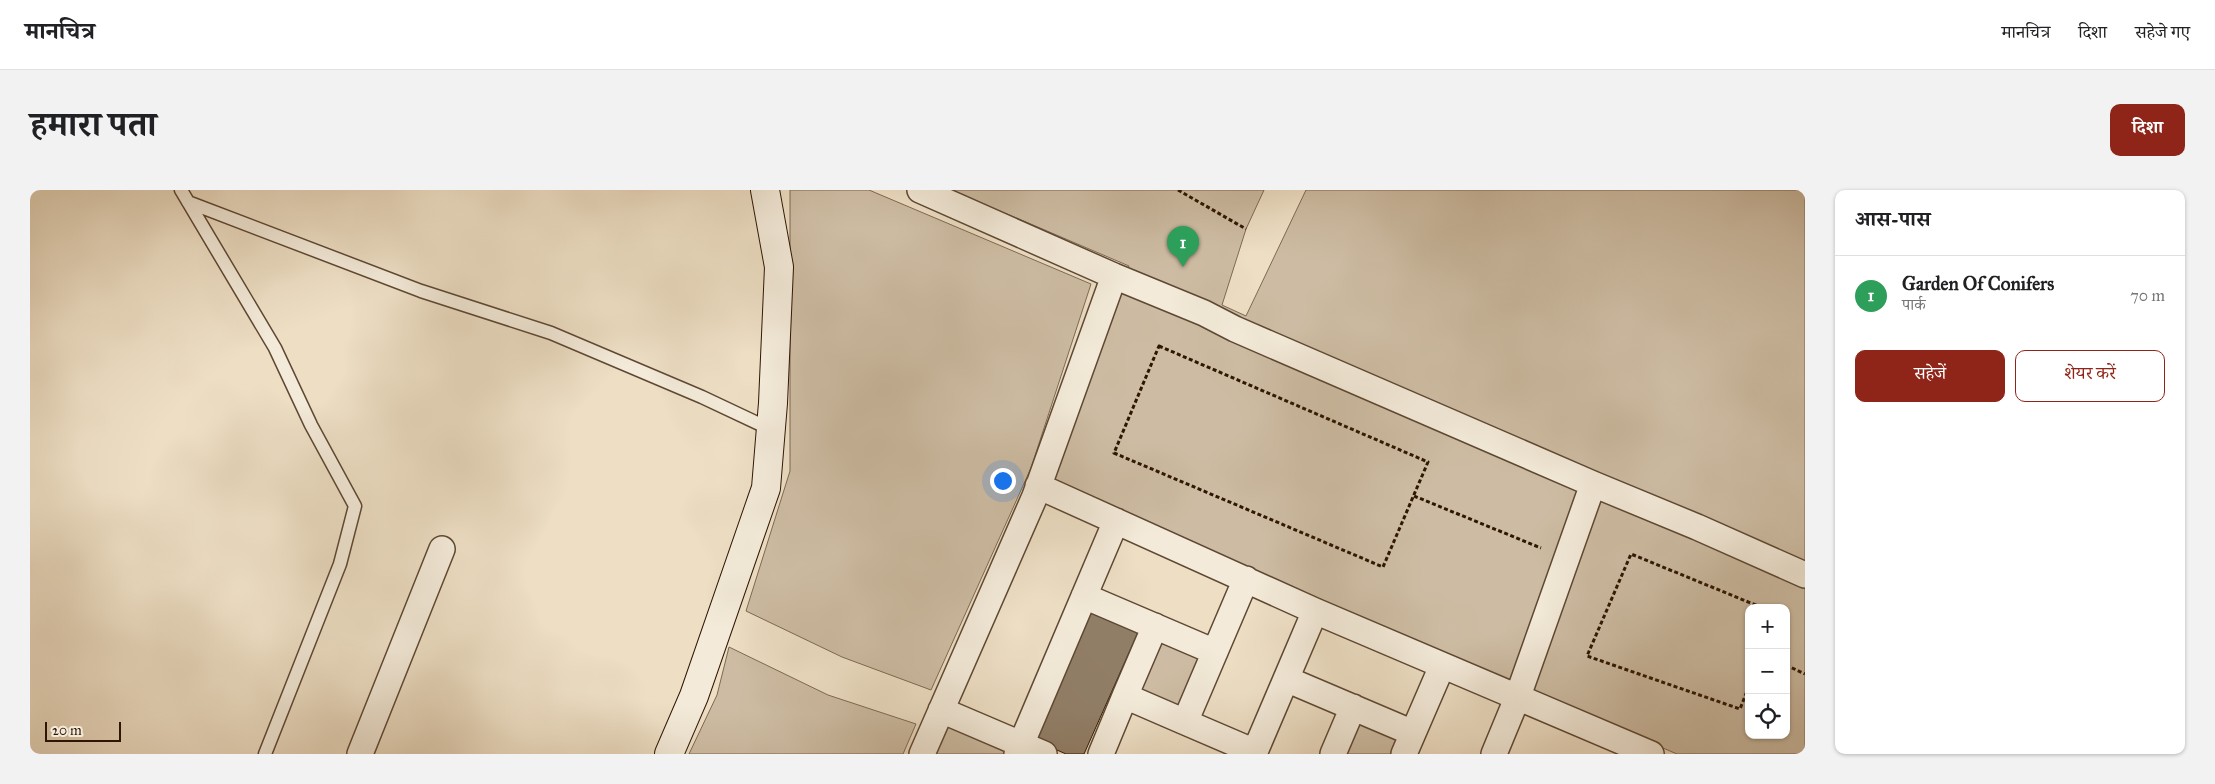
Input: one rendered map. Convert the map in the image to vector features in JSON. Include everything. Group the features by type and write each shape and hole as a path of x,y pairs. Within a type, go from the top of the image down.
{"street":[{"path":"668,754 694,696 766,488 779,267 766,190"},
{"path":"920,190 1114,276 1204,313 1235,329 1697,527 1805,576"},
{"path":"922,754 1038,486 1114,276"},
{"path":"1494,754 1518,696 1593,484"},
{"path":"1038,486 1315,611 1442,666 1518,696 1650,754"},
{"path":"1019,749 1116,521"},
{"path":"360,754 442,549"},
{"path":"1186,722 1246,579"},
{"path":"1084,596 1215,652"},
{"path":"1125,696 1255,753 1315,611"},
{"path":"1101,754 1155,626"},
{"path":"1286,679 1353,707 1409,743 1442,666"},
{"path":"1333,754 1353,707"},
{"path":"941,710 1019,749 1044,754"}],"lane":[{"path":"181,190 275,348 311,425 355,506 340,564 265,754"},
{"path":"188,202 421,290 551,334 702,397 770,429"}],"path":[{"path":"1178,190 1246,229"},
{"path":"1159,346 1428,462 1414,496 1383,567 1114,453 1159,346"},
{"path":"1414,496 1541,548"},
{"path":"1746,694 1740,709 1587,656 1631,554 1753,604"},
{"path":"1790,667 1805,674"}],"shaded area":[{"path":"790,190 869,190 1091,284 1031,468 931,690 842,657 746,611 790,471"},
{"path":"951,190 1264,190 1246,229 1222,305 1246,316 1306,190 1805,190 1805,754 1677,754 1038,480 1129,266"},
{"path":"1159,638 1205,656 1180,713 1135,692"},
{"path":"729,647 828,695 916,724 903,754 689,754 717,695"},
{"path":"941,710 1017,754 922,754"},
{"path":"1357,719 1402,739 1396,754 1341,754"}],"building":[{"path":"1091,607 1140,628 1084,754 1066,754 1032,739"}],"place":[{"name":"Garden Of Conifers","path":"1183,267"}]}
